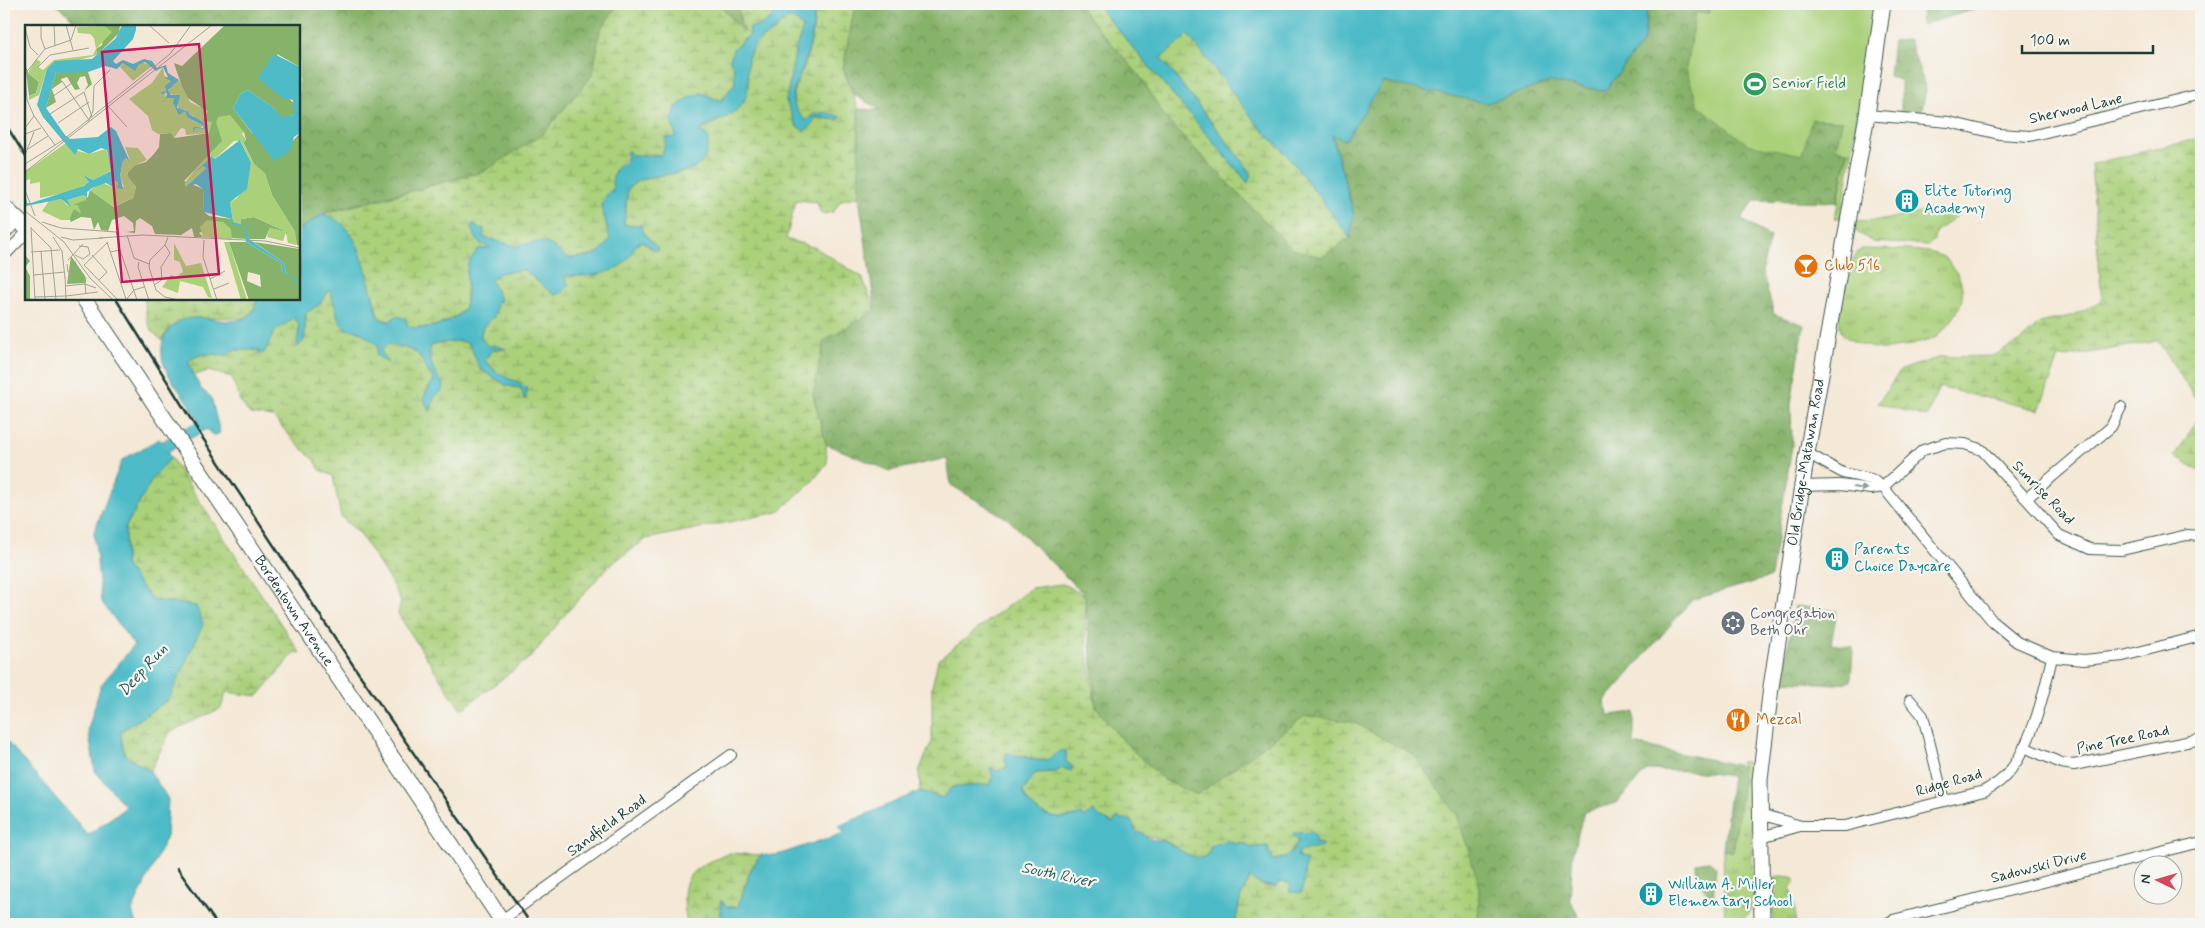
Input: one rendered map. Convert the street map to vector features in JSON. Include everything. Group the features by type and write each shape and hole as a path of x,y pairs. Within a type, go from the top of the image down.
{"main road":[{"name":"Old Bridge-Matawan Road","path":"1762,924 1760,780 1771,687 1802,486 1867,116 1884,4"},
{"path":"4,207 22,224"},
{"name":"Bordentown Avenue","path":"85,300 503,922"}],"street":[{"name":"Sherwood Lane","path":"1867,116 1949,122 1999,134 2030,136 2201,94"},
{"path":"4,235 22,224"},
{"path":"4,256 25,235"},
{"path":"2027,498 2111,426 2121,407"},
{"name":"Sunrise Road","path":"1883,487 1923,450 1946,443 1965,444 1982,450 2027,498 2034,509 2058,535 2090,549 2122,550 2187,535 2201,536"},
{"path":"1808,453 1842,473 1871,479 1883,487 1994,623 2017,642 2052,657 2084,660 2123,656 2201,636"},
{"path":"1840,485 1842,473"},
{"path":"1802,486 1840,485 1870,489 1883,487"},
{"name":"Ridge Road","path":"1761,837 1801,826 1845,826 1984,791 2001,780 2024,747 2052,657"},
{"path":"1910,700 1923,716 1944,801"},
{"name":"Pine Tree Road","path":"2024,747 2061,763 2074,766 2201,739"},
{"name":"Sandfield Road","path":"503,922 731,755"},
{"name":"Ridge Road","path":"1760,814 1801,826"},
{"name":"Sadowski Drive","path":"1886,924 1893,920 1960,902 2201,842"}],"green space":[{"path":"55,4 619,4 600,30 593,74 543,134 483,172 326,212 300,229 300,25 77,25 67,13"},
{"path":"619,4 719,4 743,32 737,4 789,4 762,25 753,27 750,35 741,41 730,61 734,68 735,83 721,101 701,93 672,123 676,138 662,155 636,155 624,160 616,169 610,204 610,239 603,250 594,256 567,258 540,242 515,246 498,243 483,237 473,224 491,248 468,265 465,307 458,315 438,325 414,329 379,318 358,247 323,214 483,172 543,134 593,74 600,30"},
{"path":"719,4 737,4 744,33"},
{"path":"813,4 855,4 843,68 858,109 859,196 841,200 833,212 821,214 817,202 796,200 786,239 816,248 862,277 875,310 824,341 813,395 826,444 827,463 811,483 778,512 646,539 610,565 567,612 532,656 461,710 398,614 401,602 392,584 360,534 341,517 333,476 320,470 315,460 298,445 273,417 250,414 240,401 232,377 208,371 194,375 188,363 193,358 202,354 227,355 234,350 260,350 281,325 294,317 299,322 298,340 304,340 306,313 330,290 337,308 337,318 373,340 378,346 376,355 386,361 381,351 388,343 414,351 420,357 434,380 425,392 431,410 434,398 444,385 434,371 430,360 429,354 433,344 459,341 470,343 480,369 507,386 521,388 526,399 519,382 502,377 485,360 492,350 504,349 497,346 488,346 480,337 483,327 494,317 498,301 501,301 491,280 495,274 508,270 524,270 555,295 561,293 569,286 565,277 566,274 597,275 630,255 632,249 642,241 650,248 658,249 635,225 624,225 628,188 638,181 674,172 689,171 705,157 708,138 706,134 699,131 727,116 741,73 754,48 774,27 788,18 795,20 803,28 796,48 786,101 797,127 815,117 838,120 840,118 814,113 806,121 793,101 796,83 806,62 812,36"},
{"path":"855,4 1077,4 1139,75 1167,120 1292,249 1352,205 1332,135 1345,140 1383,81 1487,103 1550,82 1605,91 1644,40 1647,4 1714,4 1812,119 1842,121 1836,149 1848,151 1837,202 1755,200 1741,219 1770,237 1762,271 1774,314 1804,325 1791,404 1792,446 1771,577 1692,600 1604,702 1609,715 1634,712 1634,744 1742,766 1743,781 1733,852 1723,849 1732,776 1693,771 1647,770 1616,803 1584,812 1573,851 1570,899 1582,924 1478,924 1479,884 1222,778 1197,795 1164,780 1121,739 1096,707 1085,596 1008,519 951,485 947,458 890,471 826,444 813,395 824,340 875,309 858,190 858,109 881,110 854,95 843,68"},
{"path":"1077,4 1096,4 1248,183 1251,172 1161,58 1188,34 1257,124 1288,156 1350,238 1322,257 1292,249 1167,120 1139,75"},
{"name":"Senior Field","path":"1710,4 1874,4 1852,152 1836,149 1842,121 1812,119 1802,155 1747,144 1698,105 1686,69 1695,13 1710,13"},
{"path":"1933,4 1994,4 1921,25 1922,12"},
{"path":"1909,40 1926,89 1921,114 1901,114 1901,81 1889,76 1893,41"},
{"path":"2201,138 2201,407 2158,341 2059,358 2039,410 1939,387 1927,417 1878,403 1901,370 1941,357 1993,356 2020,341 2040,323 2070,316 2102,302 2091,164"},
{"path":"1848,151 1852,152 1841,218 1835,218"},
{"path":"1935,209 1958,215 1935,232 1934,240 1929,245 1873,242 1852,229 1853,221 1883,220"},
{"path":"1862,249 1934,253 1950,263 1961,281 1962,299 1955,316 1936,337 1909,345 1881,349 1858,343 1843,335 1840,312 1843,287 1851,263 1856,254"},
{"path":"145,300 258,300 250,314 245,317 207,319 169,328 162,340 150,327"},
{"path":"2201,414 2201,472 2175,456"},
{"path":"171,458 300,653 295,652 258,696 226,692 221,708 170,732 150,771 125,755 120,732 169,699 196,606 152,600 125,566 125,528 154,476"},
{"path":"1063,584 1085,596 1086,647 1096,707 1121,739 1164,780 1197,795 1305,716 1353,722 1414,755 1457,815 1479,884 1478,924 1235,924 1241,896 1251,877 1263,886 1276,887 1279,882 1290,883 1304,874 1305,861 1298,857 1298,852 1319,842 1315,842 1311,832 1299,839 1288,857 1271,860 1268,846 1251,848 1241,842 1236,844 1227,840 1211,846 1204,857 1198,857 1192,856 1163,840 1144,835 1135,828 1131,821 1121,821 1118,818 1113,823 1090,814 1084,817 1081,814 1064,818 1039,812 1032,807 1023,792 1035,773 1058,771 1064,765 1066,752 1060,751 1047,760 1035,760 1022,755 1005,757 1007,767 997,771 991,768 993,777 990,785 952,787 943,798 920,791 919,771 932,741 932,687 938,660 1031,588"},
{"path":"1795,606 1837,611 1831,644 1853,647 1851,681 1836,684 1782,681"},
{"path":"1740,762 1746,762 1750,769 1753,896 1746,916 1738,920 1725,920 1723,849 1733,852 1742,766"},
{"path":"730,853 761,855 751,869 738,907 727,907 721,901 719,924 687,924 684,895 685,885 689,877 704,865"},
{"path":"1709,861 1716,867 1713,899 1700,882 1696,868 1696,863"},
{"path":"1780,876 1792,877 1795,881 1791,888 1797,924 1773,924 1772,905 1776,901 1774,898 1777,892 1773,887 1774,878"}],"water":[{"name":"Deep Run","path":"789,4 813,4 814,19 810,43 793,93 793,102 806,121 819,113 841,117 838,120 816,117 812,125 805,131 797,127 786,101 796,48 803,28 795,20 788,18 776,30 759,40 751,50 747,66 748,89 742,104 733,113 699,131 706,134 709,138 706,155 701,163 685,171 645,178 628,188 624,225 641,225 644,233 658,249 654,250 642,241 635,246 625,262 610,271 583,276 566,275 569,286 561,293 554,295 524,270 500,273 491,280 501,301 498,301 494,317 483,327 480,337 488,346 506,349 492,350 485,360 495,371 527,388 526,400 521,388 508,386 480,369 469,343 459,341 433,344 429,354 430,360 434,371 444,385 443,390 434,398 430,412 423,398 434,380 417,354 414,351 388,344 381,351 388,363 376,355 378,346 359,331 347,329 340,323 330,290 319,305 306,313 304,340 300,345 297,346 299,325 294,318 275,331 264,353 258,354 260,350 234,350 227,355 202,354 193,358 188,363 201,389 211,397 220,433 213,436 207,429 167,452 171,458 154,476 125,528 125,566 152,600 196,606 203,624 169,699 120,732 125,755 150,771 168,799 166,838 132,911 136,924 4,924 4,738 88,835 126,807 95,771 88,729 101,685 134,645 101,601 94,532 122,460 159,439 161,442 198,421 170,378 163,362 163,341 173,326 183,320 193,318 225,321 246,318 253,312 258,300 300,300 300,229 323,214 337,220 348,230 356,243 367,273 379,318 389,322 396,316 405,318 408,326 414,328 430,327 447,322 464,308 467,298 467,270 469,263 478,249 491,248 479,243 471,228 473,224 479,230 482,227 484,229 483,237 515,246 540,242 551,245 567,258 581,258 597,253 610,239 601,204 611,190 612,193 613,191 614,173 627,160 626,152 629,151 632,156 662,155 666,138 676,137 672,123 676,107 689,97 701,93 721,101 735,83 734,68 730,61 733,49 750,35 749,28 762,25"},
{"path":"1096,4 1647,4 1644,40 1605,91 1550,82 1487,103 1383,82 1345,140 1332,135 1354,215 1350,238 1288,156 1257,124 1188,35 1161,58 1251,173 1248,183"},
{"name":"South River","path":"1060,751 1066,751 1066,762 1073,767 1071,771 1063,768 1055,772 1035,773 1023,791 1032,806 1039,811 1047,815 1064,818 1081,814 1084,817 1094,811 1099,817 1113,823 1116,818 1131,820 1137,833 1142,832 1150,839 1166,842 1197,858 1208,854 1211,846 1227,840 1236,844 1245,843 1251,848 1268,846 1269,855 1273,855 1271,860 1281,859 1292,852 1297,844 1299,839 1293,836 1293,833 1311,832 1315,834 1315,842 1322,844 1322,846 1298,852 1298,857 1306,861 1302,893 1290,892 1290,883 1279,882 1276,887 1259,884 1250,877 1241,896 1235,924 719,924 721,900 727,907 738,907 751,869 761,855 777,855 844,833 839,826 920,791 943,798 952,787 990,785 993,777 990,767 997,771 1007,767 1006,753 1043,761"}],"railway":[{"path":"4,122 25,155"},
{"path":"117,300 200,434 353,665 531,924"},
{"path":"177,868 217,924"}],"place":[{"name":"Senior Field","path":"1755,84"},
{"name":"Elite Tutoring Academy","path":"1907,201"},
{"name":"Club 516","path":"1806,266"},
{"name":"Parents Choice Daycare","path":"1837,559"},
{"name":"Congregation Beth Ohr","path":"1733,623"},
{"name":"Mezcal","path":"1738,720"},
{"name":"William A. Miller Elementary School","path":"1651,894"}]}
